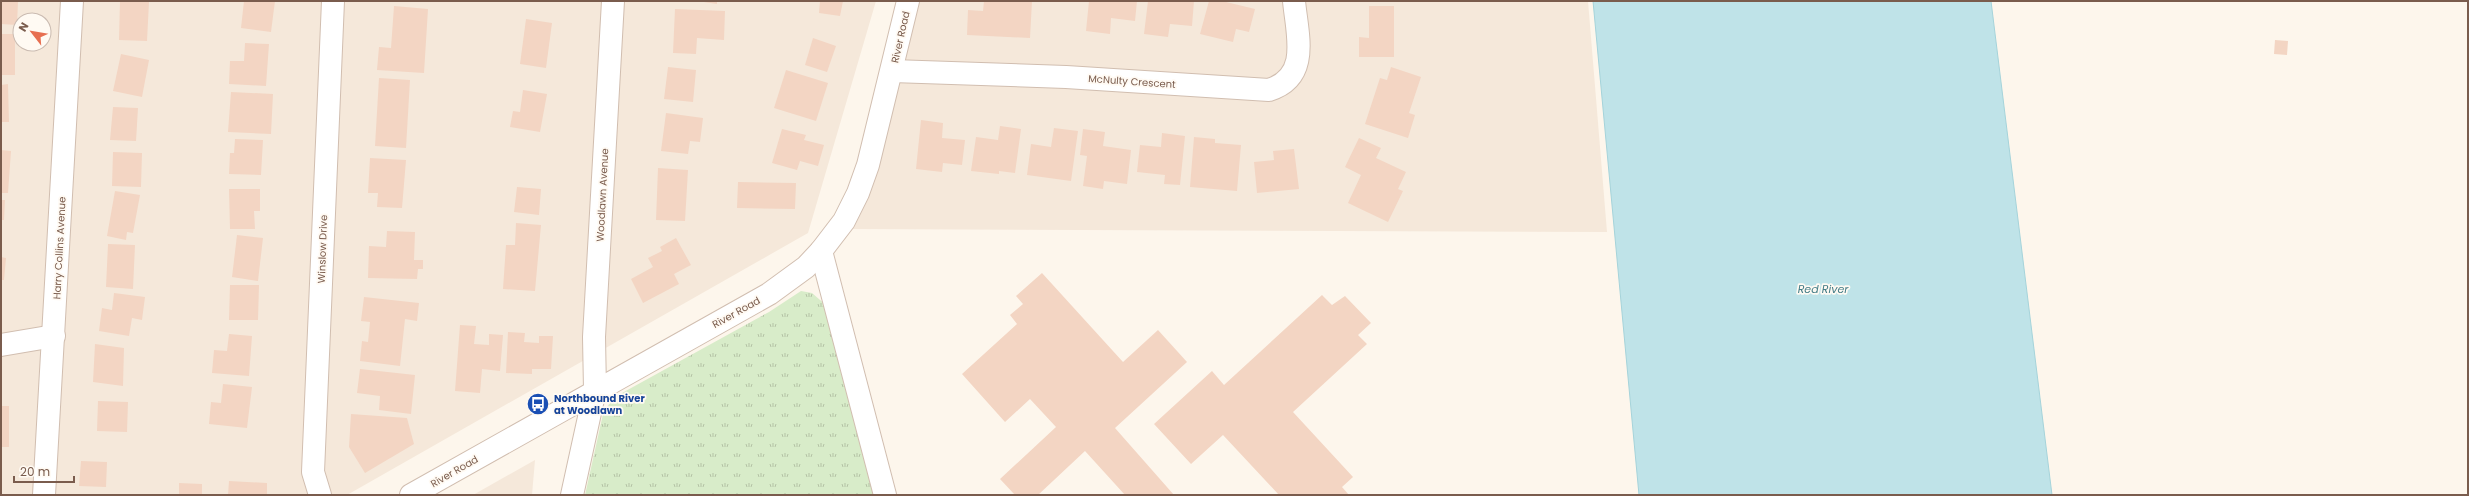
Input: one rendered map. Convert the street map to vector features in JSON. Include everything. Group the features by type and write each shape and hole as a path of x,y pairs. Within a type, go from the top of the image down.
{"street":[{"name":"Harry Collins Avenue","path":"44,495 72,1"},
{"name":"Winslow Drive","path":"320,495 313,472 333,1"},
{"name":"Woodlawn Avenue","path":"572,495 595,390 594,337 613,1"},
{"name":"River Road","path":"411,495 595,390 769,294 806,267 821,251 844,221 858,194 868,165 908,1"},
{"name":"McNulty Crescent","path":"892,71 1066,77 1269,90 1281,86 1291,78 1297,64 1299,49 1294,1"},
{"path":"821,251 885,495"},
{"path":"1,345 54,336"}],"shaded area":[{"path":"1,1 876,1 808,233 347,495 1,495"},
{"path":"915,1 1588,1 1607,232 849,229"},
{"path":"535,460 532,495 473,495"}],"green space":[{"path":"801,291 812,293 827,306 874,495 585,495 603,414 613,398 769,312"}],"water":[{"name":"Red River","path":"1593,1 1991,1 2052,495 1639,495"}],"building":[{"path":"1,1 18,1 18,12 12,12 12,25 1,24"},
{"path":"120,1 149,2 147,41 119,40"},
{"path":"244,1 275,1 271,32 241,28"},
{"path":"697,1 717,1 717,4"},
{"path":"820,1 843,1 840,16 819,13"},
{"path":"984,1 1032,1 1030,38 967,35 968,10 983,11"},
{"path":"1089,1 1137,1 1135,21 1111,18 1110,34 1086,31"},
{"path":"1148,1 1194,1 1192,26 1170,24 1168,37 1144,34"},
{"path":"1209,1 1222,1 1255,9 1249,32 1236,29 1233,42 1200,34"},
{"path":"394,6 428,9 424,73 377,70 379,47 391,48"},
{"path":"1369,6 1394,6 1394,57 1359,57 1359,37 1369,38"},
{"path":"675,9 725,11 724,40 697,38 696,54 673,53"},
{"path":"526,19 552,23 546,68 520,64"},
{"path":"1,34 12,34 12,52 15,52 15,75 1,75"},
{"path":"813,38 836,46 827,72 805,65"},
{"path":"2275,40 2288,41 2287,55 2274,54"},
{"path":"245,43 269,44 266,86 229,84 230,61 244,61"},
{"path":"121,54 149,60 142,97 113,91"},
{"path":"668,67 696,70 693,102 664,99"},
{"path":"1391,67 1421,77 1409,113 1415,115 1408,138 1365,124 1380,78 1387,80"},
{"path":"786,70 828,83 816,121 774,108"},
{"path":"379,78 410,80 406,148 375,146"},
{"path":"8,84 9,122 1,122 1,85"},
{"path":"523,90 547,94 540,132 510,127 513,111 520,112"},
{"path":"231,92 273,94 271,134 228,132"},
{"path":"113,107 138,108 136,141 110,140"},
{"path":"666,113 703,118 700,142 690,141 688,154 661,151"},
{"path":"921,120 943,123 942,138 965,140 962,165 943,163 942,172 916,169"},
{"path":"1000,126 1021,129 1015,173 999,171 999,174 971,171 976,137 998,140"},
{"path":"1054,128 1078,131 1071,181 1027,175 1031,144 1051,147"},
{"path":"782,129 806,135 804,140 824,145 818,166 800,161 797,170 772,163"},
{"path":"1083,129 1105,132 1103,146 1131,150 1127,184 1104,181 1103,189 1083,186 1087,156 1080,155"},
{"path":"1162,133 1185,136 1180,185 1164,184 1165,175 1137,172 1140,145 1161,147"},
{"path":"1194,137 1215,139 1215,143 1241,145 1237,191 1190,187"},
{"path":"1359,138 1381,148 1376,158 1406,172 1398,189 1403,191 1388,222 1348,203 1361,175 1345,167"},
{"path":"235,139 263,140 261,175 229,174 230,153 234,153"},
{"path":"1294,149 1299,189 1257,193 1254,162 1274,160 1273,151"},
{"path":"1,150 11,151 8,193 1,193"},
{"path":"113,152 142,153 141,187 112,186"},
{"path":"370,158 406,160 402,208 377,207 378,193 368,193"},
{"path":"658,168 688,170 685,221 656,220"},
{"path":"738,182 796,183 795,209 737,208"},
{"path":"517,187 541,189 539,215 514,212"},
{"path":"229,189 260,189 260,211 254,211 255,229 230,229"},
{"path":"115,191 140,195 133,233 127,232 126,240 107,236"},
{"path":"1,200 5,200 4,220 1,220"},
{"path":"516,223 541,225 535,291 503,289 506,245 515,245"},
{"path":"387,231 415,232 414,260 423,260 423,269 418,269 417,279 368,278 369,246 386,247"},
{"path":"237,235 263,238 258,281 232,277"},
{"path":"676,238 691,265 674,274 679,284 643,303 631,279 653,267 648,258 662,251 660,247"},
{"path":"108,244 135,245 133,289 106,287"},
{"path":"1,257 6,258 4,280 1,280"},
{"path":"1042,273 1123,362 1158,330 1187,362 1115,428 1174,495 1125,495 1085,451 1038,495 1015,495 1000,479 1056,427 1030,399 1005,422 962,374 1017,324 1010,315 1023,304 1016,296"},
{"path":"230,285 259,285 258,320 229,320"},
{"path":"114,293 145,297 142,320 132,318 129,336 99,331 102,308 112,310"},
{"path":"1322,295 1332,305 1345,296 1371,323 1358,335 1367,344 1293,412 1353,477 1342,487 1349,495 1279,495 1223,435 1191,464 1154,424 1212,371 1224,385"},
{"path":"364,297 419,303 417,321 405,319 400,366 360,361 362,341 368,342 370,322 361,321"},
{"path":"460,325 476,326 474,344 489,345 489,334 503,335 500,371 482,369 480,393 455,391"},
{"path":"508,332 525,333 524,342 539,343 539,336 553,336 551,369 532,369 532,374 506,373"},
{"path":"229,334 252,336 249,376 212,373 214,350 227,351"},
{"path":"95,344 124,348 123,386 93,382"},
{"path":"360,369 415,375 411,414 379,410 380,396 357,393"},
{"path":"223,384 252,387 247,428 209,424 211,402 221,403"},
{"path":"98,401 128,402 127,432 97,431"},
{"path":"1,406 9,406 9,447 1,447"},
{"path":"351,414 407,418 414,444 365,473 349,447"},
{"path":"81,461 107,462 106,487 79,486"},
{"path":"229,481 267,483 267,495 228,495"},
{"path":"179,483 202,484 202,495 179,495"}],"place":[{"name":"Northbound River at Woodlawn","path":"538,404"}]}
